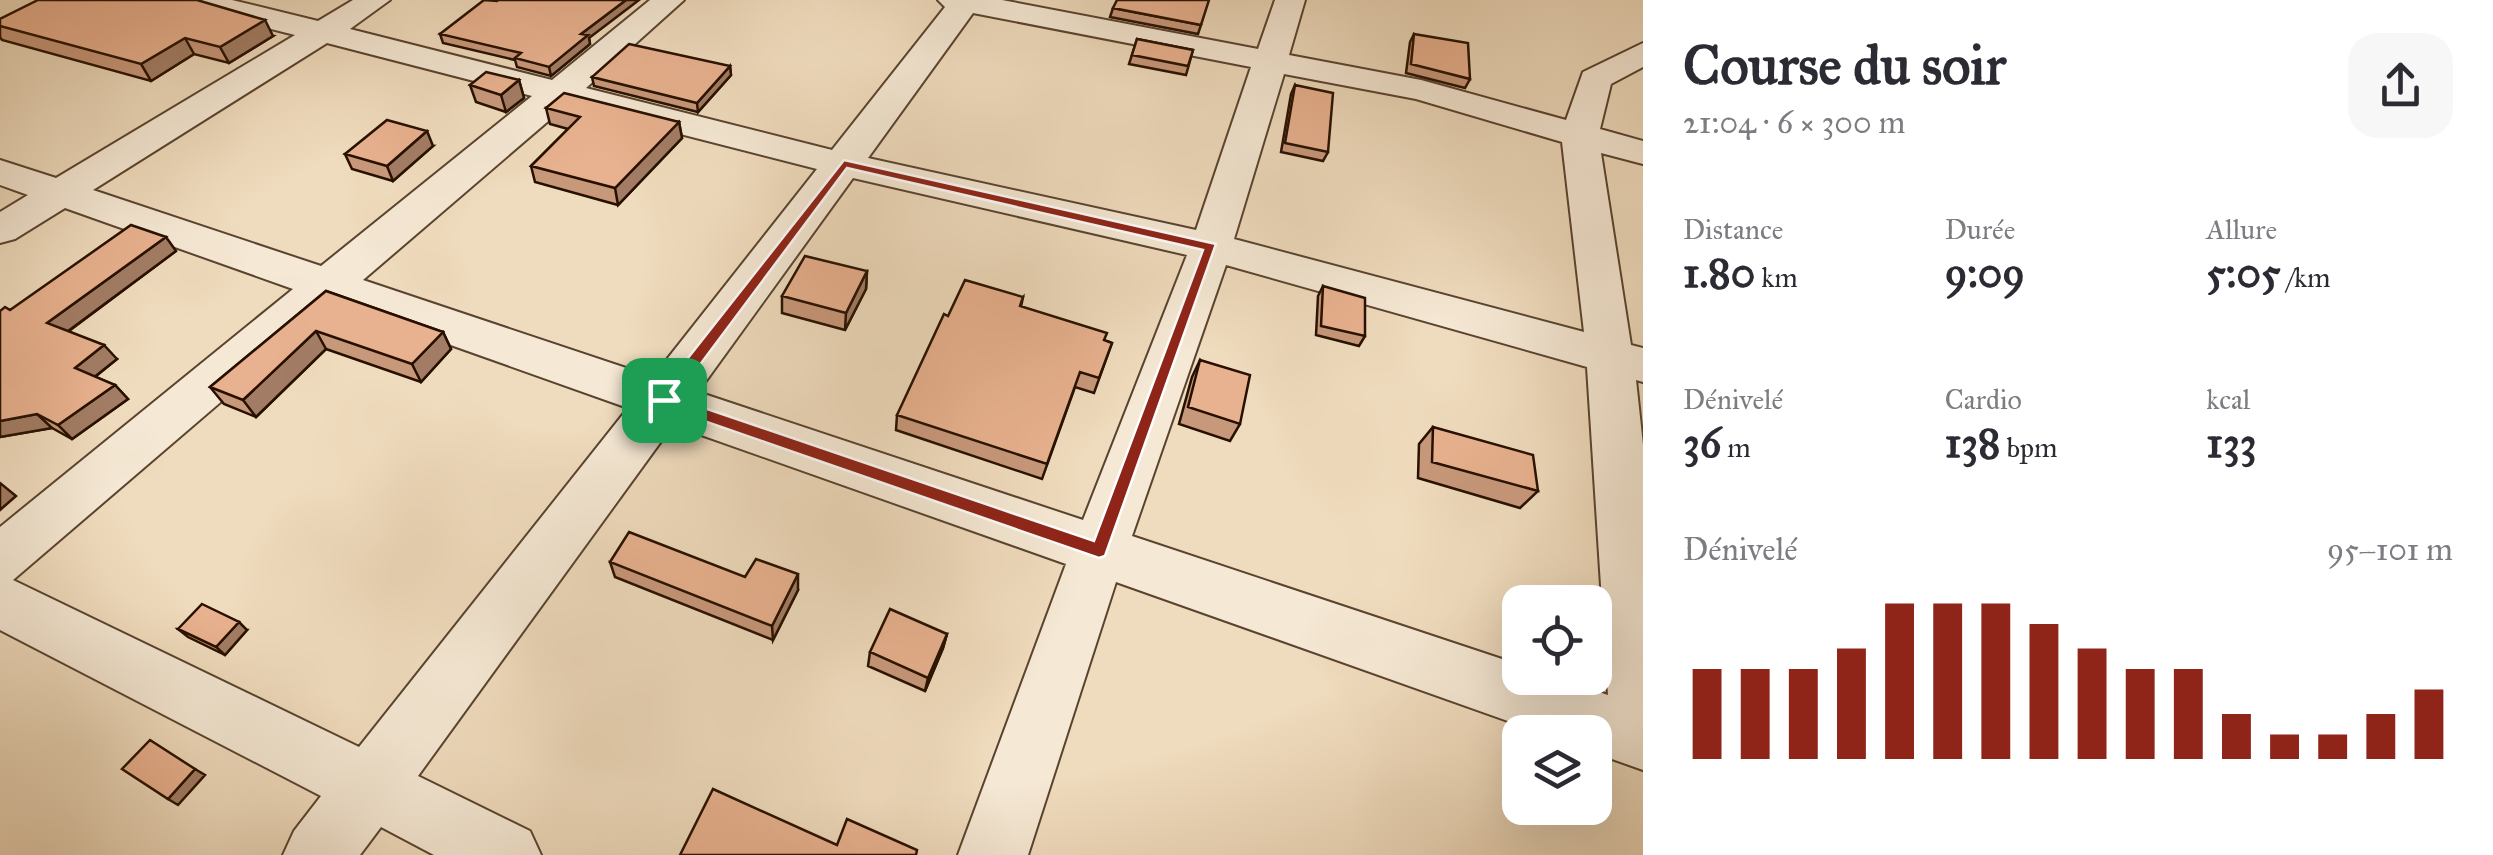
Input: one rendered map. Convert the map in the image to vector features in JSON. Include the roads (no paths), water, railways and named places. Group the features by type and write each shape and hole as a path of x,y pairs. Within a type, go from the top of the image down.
{"street":[{"path":"195,0 844,164 1211,247 1626,361"},
{"path":"0,230 375,0"},
{"path":"0,560 670,0"},
{"path":"993,855 1099,550 1211,247 1290,0"},
{"path":"318,855 844,164 962,1 1421,90 1643,154"},
{"path":"0,172 1643,738 1626,361 1580,136 1594,79 1643,54"},
{"path":"0,601 506,855"}]}
